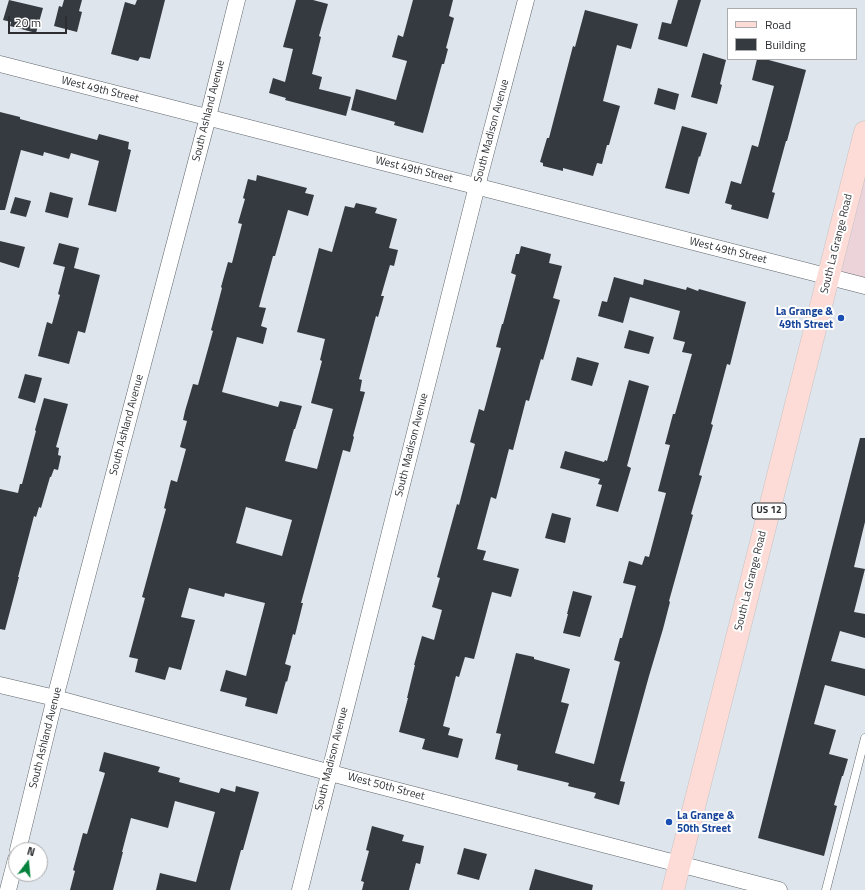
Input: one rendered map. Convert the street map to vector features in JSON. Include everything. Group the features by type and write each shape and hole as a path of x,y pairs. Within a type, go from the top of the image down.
{"main road":[{"name":"South La Grange Road","path":"673,890 865,132"}],"street":[{"name":"South Ashland Avenue","path":"20,842 55,698 208,117 237,0"},
{"name":"South Madison Avenue","path":"300,890 477,186 526,0"},
{"name":"West 49th Street","path":"0,64 865,286"},
{"name":"West 50th Street","path":"0,685 55,698 329,772 779,890"}],"lane":[{"path":"826,890 865,738"}],"shaded area":[{"path":"865,168 865,282 838,275"}],"building":[{"path":"9,0 43,8 36,33 10,26 11,22 3,20"},
{"path":"64,0 82,0 79,11 82,12 77,32 54,26 59,6 62,7"},
{"path":"137,0 165,0 150,59 140,57 138,61 111,54 125,2 135,5"},
{"path":"296,0 313,0 328,4 319,36 321,37 312,74 322,77 319,89 351,97 346,116 285,100 286,98 269,93 273,78 285,82 293,49 283,47"},
{"path":"413,0 453,0 449,16 454,18 446,48 448,49 444,64 442,64 423,133 394,125 395,122 351,110 356,89 396,100 407,61 392,57 398,35 403,37"},
{"path":"678,0 701,0 687,47 658,39 662,22 671,24"},
{"path":"585,10 638,24 631,49 617,45 603,101 620,106 602,164 597,163 593,176 563,168 563,171 543,166 543,163 540,162 547,138 549,138 573,46 575,47"},
{"path":"703,53 726,60 717,104 691,97"},
{"path":"757,60 769,60 806,70 772,192 775,193 768,219 731,209 732,205 725,203 731,181 741,184 752,145 758,147 774,86 752,80"},
{"path":"658,88 679,94 675,110 654,104"},
{"path":"0,112 97,140 99,134 129,142 128,149 131,150 116,212 88,205 99,161 71,153 69,159 44,152 43,156 21,150 5,210 0,210"},
{"path":"682,126 707,133 689,194 665,188"},
{"path":"257,175 307,188 305,193 314,195 308,216 288,210 259,307 266,308 261,326 267,328 263,344 237,337 222,392 278,407 280,401 302,406 285,461 317,469 333,409 311,403 322,361 320,360 325,339 297,332 319,248 332,252 345,206 354,208 356,203 377,208 375,213 397,219 389,248 398,250 394,266 390,265 381,296 384,296 378,317 376,316 359,379 362,380 360,391 365,392 350,452 343,450 301,603 303,603 295,635 293,634 285,664 291,666 277,714 245,706 247,698 220,691 226,670 246,676 265,603 225,593 224,597 189,588 181,617 195,620 181,670 169,667 165,680 135,672 138,659 129,657 145,598 142,597 166,509 164,508 171,480 177,482 186,449 180,447 187,421 183,420 185,411 193,384 198,385 213,331 211,330 222,288 221,287 228,262 232,263 242,224 238,223 245,199 243,198 248,179 256,181","holes":["246,507 292,520 282,556 236,543"]},
{"path":"50,192 73,198 68,218 45,212"},
{"path":"15,197 31,201 26,217 10,213"},
{"path":"0,241 25,247 19,268 0,262"},
{"path":"59,243 79,248 74,268 100,275 85,333 78,331 69,364 38,356 47,322 52,324 60,295 58,294 65,267 53,264"},
{"path":"521,246 551,254 549,263 562,266 553,298 560,300 543,360 541,359 529,401 526,400 513,450 509,449 496,499 491,497 477,549 486,551 483,560 519,569 511,597 492,592 474,659 465,657 459,677 456,676 443,726 450,728 448,735 463,739 458,758 422,749 425,739 399,732 422,636 434,640 442,610 432,607 440,578 437,577 457,504 459,505 475,444 470,442 479,409 484,411 501,348 496,347 516,275 511,273 516,254 519,254"},
{"path":"614,277 643,285 644,279 686,290 687,287 698,291 699,289 746,302 730,365 727,364 711,424 713,425 699,475 702,476 691,514 693,515 669,601 663,629 620,781 625,782 619,805 594,798 596,793 568,786 569,783 517,770 518,765 495,759 501,734 496,733 516,653 534,657 534,659 570,669 561,702 569,704 555,753 594,764 620,662 614,660 620,638 622,638 636,586 623,583 629,561 642,565 645,556 649,557 666,493 658,491 670,445 665,444 692,354 682,352 685,342 673,339 680,311 630,297 623,323 598,316 602,301 607,302"},
{"path":"629,330 654,337 649,354 624,348"},
{"path":"577,357 599,363 592,386 571,380"},
{"path":"25,374 42,378 35,403 18,398"},
{"path":"629,380 649,386 627,466 631,468 618,512 596,506 602,485 598,484 600,479 560,468 565,451 604,462 605,460 607,461"},
{"path":"44,398 68,404 56,447 59,448 58,455 61,456 58,470 54,469 50,477 41,508 39,507 36,517 34,516 5,630 0,629 0,489 18,493 20,484 22,484"},
{"path":"860,438 865,438 865,522 854,567 865,569 854,612 865,614 865,638 840,631 831,661 865,669 865,696 825,685 814,724 836,730 829,754 848,759 834,805 837,806 824,856 758,838"},
{"path":"552,513 571,518 565,543 545,538"},
{"path":"573,591 592,596 580,637 563,633"},
{"path":"104,752 160,767 158,772 180,778 179,782 219,793 221,788 235,792 236,786 259,792 230,890 156,890 160,873 196,882 215,812 175,801 168,828 131,818 113,890 70,890 75,871 73,870 83,833 87,834 105,773 99,771"},
{"path":"372,826 404,835 402,841 424,846 420,864 416,863 409,890 362,890 364,882 361,881 369,851 366,850"},
{"path":"464,848 487,854 479,880 457,874"},
{"path":"535,869 593,885 592,890 529,890"}],"place":[{"name":"La Grange & 49th Street","path":"841,318"},
{"name":"La Grange & 50th Street","path":"669,822"}]}
